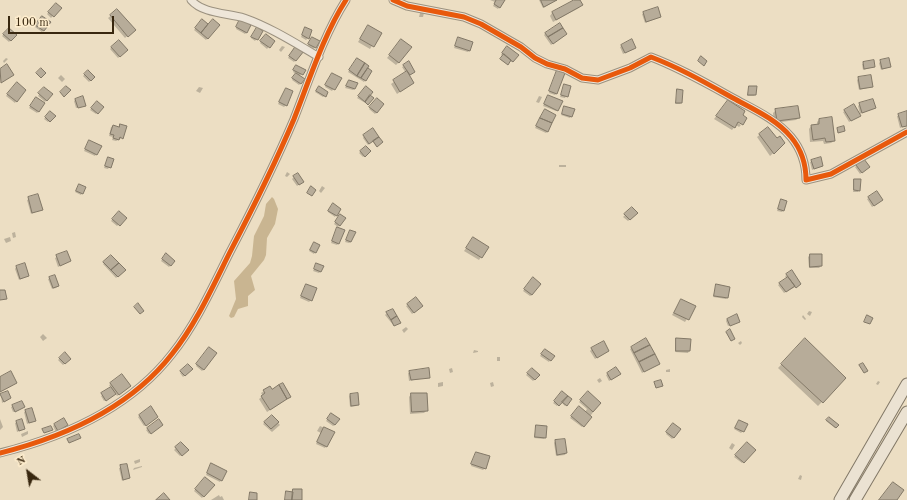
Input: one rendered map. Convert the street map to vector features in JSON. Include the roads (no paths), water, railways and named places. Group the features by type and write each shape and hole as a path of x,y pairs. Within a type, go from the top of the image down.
{"highway":[{"path":"840,500 907,384"},
{"path":"855,500 907,412"}],"street":[{"path":"191,0 209,10 243,18 264,26 319,57"},
{"path":"0,453 50,438 96,417 138,388 172,354 206,299 270,175 319,57 346,0"},
{"path":"393,0 407,6 470,19 522,47 535,58 547,64 565,69 582,78 598,80 630,68 650,57 676,66 763,114 781,127 792,138 801,153 806,166 806,180 832,174 907,132"}]}
